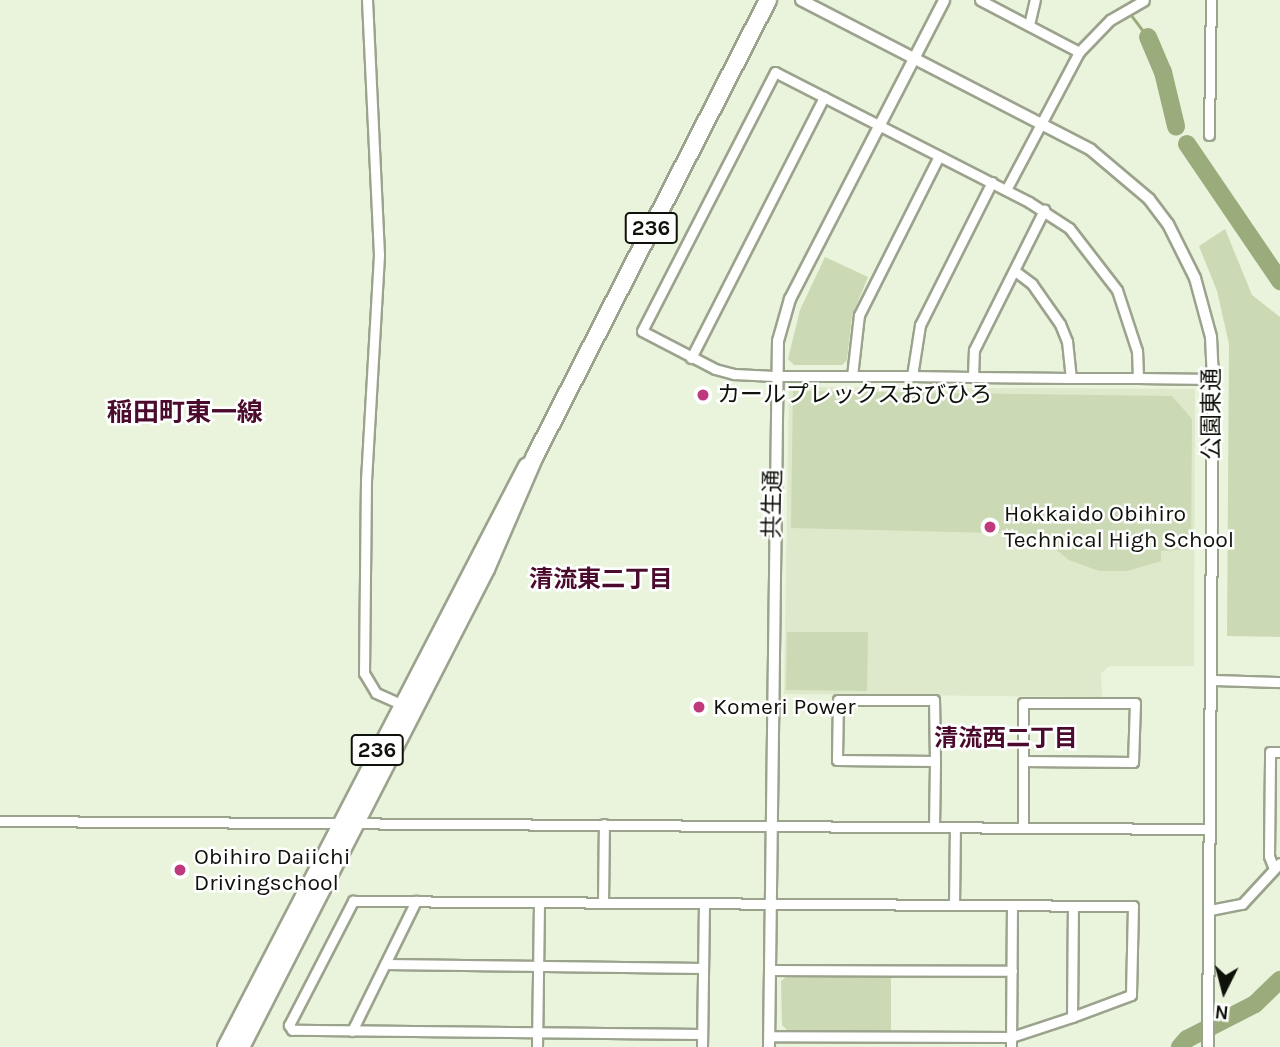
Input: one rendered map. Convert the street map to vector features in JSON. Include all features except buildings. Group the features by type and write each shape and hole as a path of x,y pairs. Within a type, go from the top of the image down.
{"highway":[{"name":"236","path":"226,1047 508,524 534,456 768,0"},
{"name":"236","path":"241,1047 349,821"}],"street":[{"path":"367,0 379,255 366,481 364,673 376,693 408,707"},
{"name":"公園東通","path":"801,0 916,56 1043,123 1119,170 1168,224 1202,298 1213,379 1208,1043"},
{"name":"共生通","path":"769,1042 774,376 778,341 790,299 944,0"},
{"path":"980,0 1079,52"},
{"path":"1029,26 1035,0"},
{"path":"1006,190 1079,52 1110,20 1144,0"},
{"path":"1209,135 1211,0"},
{"path":"1138,378 1137,351 1117,290 1091,251 1044,211 775,72 642,331 691,358 734,374 1213,379"},
{"path":"691,358 824,96"},
{"path":"852,376 859,315 939,156"},
{"path":"912,376 920,325 992,183"},
{"path":"973,377 974,350 1044,211"},
{"path":"1015,271 1032,284 1055,315 1067,341 1070,377"},
{"path":"1211,680 1280,682"},
{"path":"934,827 935,761 934,700 838,700 837,760 935,761"},
{"path":"1023,761 1133,762 1135,703 1023,703 1023,761 1023,828"},
{"path":"1210,910 1242,904 1277,866 1269,856 1270,752 1280,752"},
{"path":"0,821 349,821 1210,829"},
{"path":"603,902 604,824"},
{"path":"954,905 955,827"},
{"path":"702,1034 292,1030 289,1025 353,901 1133,906 1131,995 1011,1042 769,1042"},
{"path":"352,1031 416,901"},
{"path":"537,1047 539,902"},
{"path":"702,1047 704,903"},
{"path":"1011,1042 1012,906"},
{"path":"1072,1017 1073,906"},
{"path":"385,964 703,968"},
{"path":"769,970 1012,971"}],"shaded area":[{"path":"1225,229 1252,295 1280,317 1280,637 1227,636 1229,344 1217,291 1199,246"},
{"path":"825,257 868,277 852,316 847,360 842,365 794,365 788,359 800,310"},
{"name":"Hokkaido Obihiro Technical High School","path":"789,387 1195,389 1194,666 1109,666 1101,674 1102,697 784,694"},
{"path":"793,391 1172,396 1192,419 1191,549 1161,551 1161,561 1127,571 1099,571 1069,560 1037,534 791,528"},
{"path":"787,632 868,632 867,691 786,690"},
{"path":"787,976 891,977 891,1031 787,1030 782,1025 781,981"}],"waterway":[{"path":"1129,12 1148,37"},
{"path":"1148,37 1163,72 1176,126"},
{"path":"1187,144 1280,281"},
{"path":"1180,1047 1187,1039 1255,1004 1280,980"}],"place":[{"name":"カールプレックスおびひろ","path":"703,395"},
{"name":"Hokkaido Obihiro Technical High School","path":"990,527"},
{"name":"Komeri Power","path":"699,707"},
{"name":"Obihiro Daiichi Drivingschool","path":"180,870"}],"district":[{"name":"稲田町東一線","path":"185,413"},
{"name":"清流東二丁目","path":"601,580"},
{"name":"清流西二丁目","path":"1006,739"}]}
